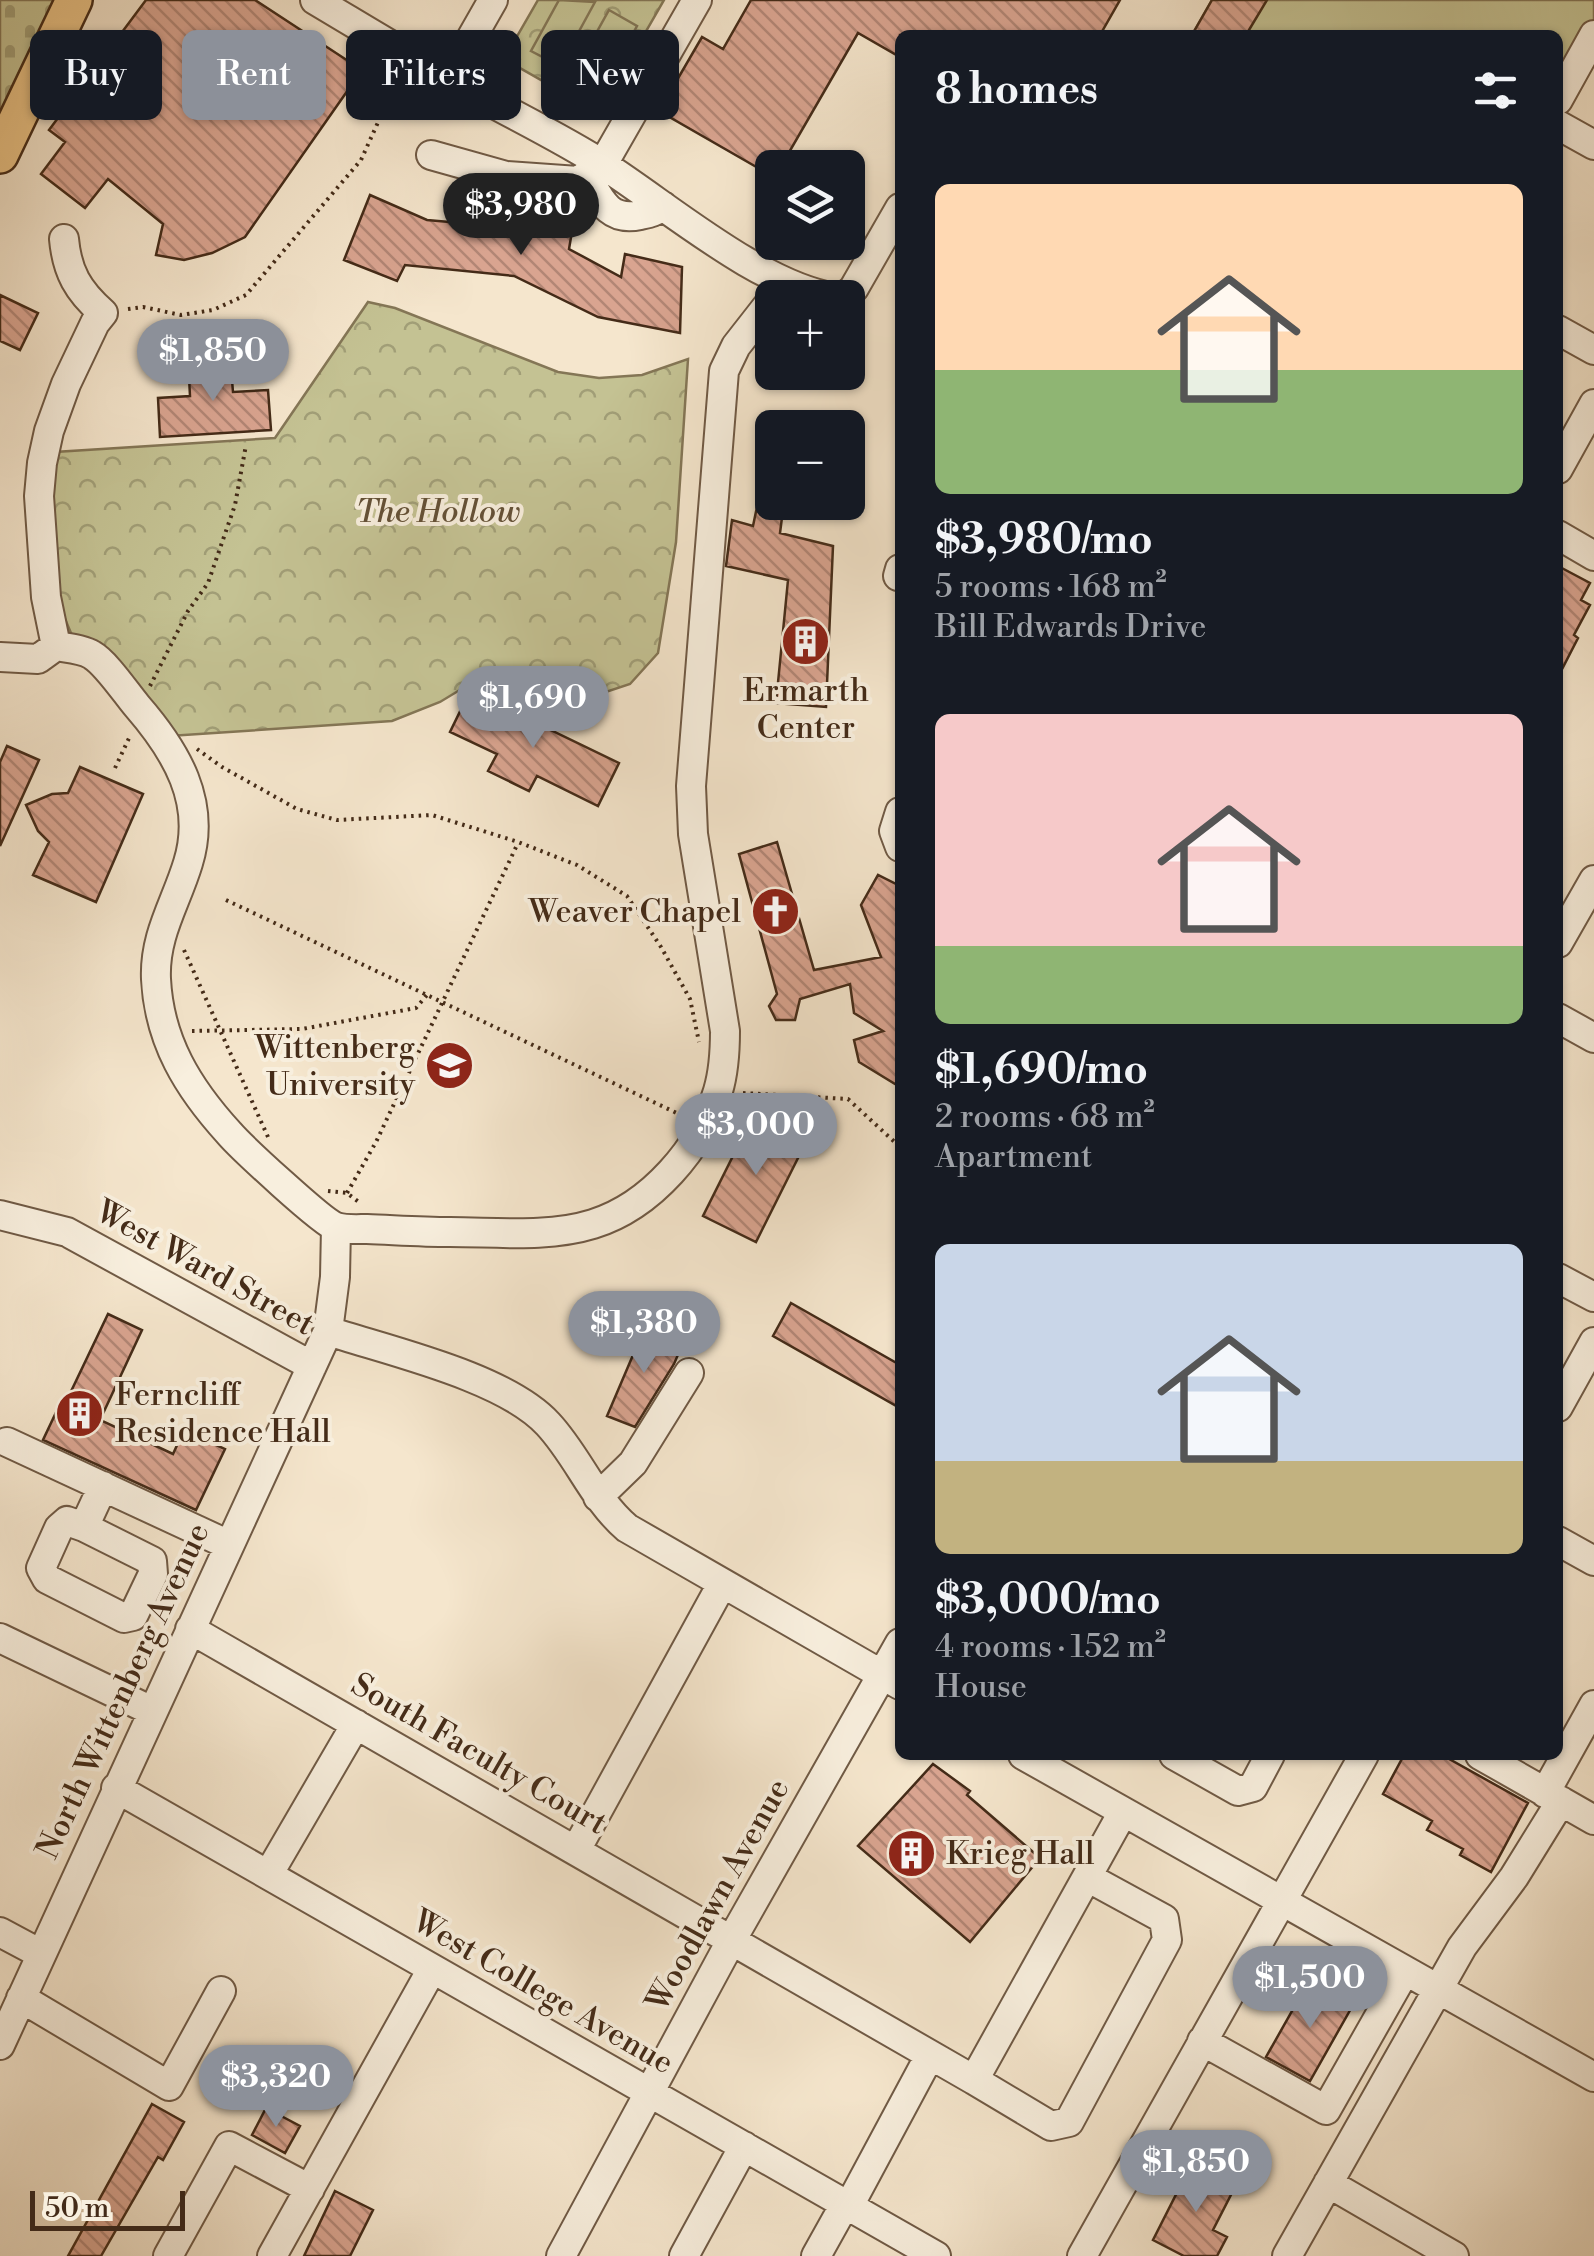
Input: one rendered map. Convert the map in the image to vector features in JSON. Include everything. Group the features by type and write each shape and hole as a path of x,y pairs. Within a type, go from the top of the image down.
{"main road":[{"path":"0,154 74,0"}],"street":[{"path":"315,0 365,30"},
{"path":"476,30 493,0"},
{"path":"431,155 506,176 578,181 594,170 697,0"},
{"path":"1563,91 1594,35"},
{"path":"514,120 594,170 663,206 760,280"},
{"path":"1563,128 1594,146"},
{"path":"56,646 46,597 39,496 42,462 48,430 66,384 103,313 74,282 66,263 64,239"},
{"path":"861,280 890,247"},
{"path":"56,646 92,655 141,710 178,760 189,787 194,836 158,946 156,975 165,1032 181,1070 232,1137 336,1228 529,1233 594,1224 647,1194 668,1175 703,1126 718,1092 724,1062 720,981 693,834 691,786 724,371 736,346 755,322"},
{"path":"1563,333 1594,350"},
{"path":"1563,461 1594,404"},
{"path":"1563,538 1594,556"},
{"path":"0,656 38,660 56,646"},
{"path":"1563,933 1594,880"},
{"path":"1563,1021 1594,1038"},
{"name":"West Ward Street","path":"0,1215 67,1232 312,1366 328,1331 442,1368 524,1404 565,1444 608,1512 627,1528 891,1680"},
{"path":"328,1331 336,1228"},
{"path":"1563,1281 1594,1297"},
{"path":"1563,1398 1594,1342"},
{"name":"North Wittenberg Avenue","path":"0,2045 312,1366"},
{"path":"598,1497 633,1463 689,1374"},
{"path":"7,1442 229,1544"},
{"path":"84,1528 103,1486"},
{"path":"1563,1544 1594,1562"},
{"path":"576,1850 722,1584"},
{"name":"South Faculty Court","path":"190,1628 1052,2126 1069,2122 1167,1940 1164,1919 1087,1877"},
{"path":"0,1638 152,1711"},
{"name":"Woodlawn Avenue","path":"562,2256 732,1941 891,1680"},
{"path":"1287,2256 1462,1947 1514,1878 1594,1705"},
{"path":"268,1875 356,1724"},
{"path":"1032,1760 1594,2078"},
{"path":"1183,1760 1238,1792 1254,1787 1268,1760"},
{"path":"1082,2256 1361,1760"},
{"path":"1489,1760 1594,1820"},
{"name":"West College Avenue","path":"116,1788 936,2256"},
{"path":"974,2080 1123,1812"},
{"path":"0,1932 41,1954"},
{"path":"272,2256 432,1969"},
{"path":"1202,2040 1326,2110 1405,1972"},
{"path":"21,1998 169,2086 220,1990"},
{"path":"816,2256 930,2055"},
{"path":"168,2256 229,2146 310,2189"},
{"path":"684,2256 744,2146"},
{"path":"1328,2183 1454,2256"}],"path":[{"path":"103,313 143,307 180,314 214,310 246,295 361,160 379,120"},
{"path":"115,768 188,611 208,582 235,505 246,445"},
{"path":"192,745 222,768 297,809 337,820 432,815 577,865 627,896 690,999 700,1048"},
{"path":"347,1193 376,1142 518,842"},
{"path":"226,900 703,1126"},
{"path":"168,912 217,1030 281,1166 278,1179"},
{"path":"165,1032 302,1029 416,1008 427,995"},
{"path":"718,1092 848,1099 895,1141"}],"green space":[{"path":"0,0 74,0 60,30 30,30 30,92 0,155"},
{"path":"538,0 664,0 647,30 541,30 541,80 521,69 521,30"},
{"path":"559,0 595,2 580,30 543,30"},
{"path":"1212,0 1594,0 1594,35 1563,91 1563,30 1195,30"},
{"path":"609,10 637,26 635,30 598,30"},
{"path":"541,33 541,56 531,51"},
{"name":"The Hollow","path":"368,302 395,308 558,372 599,378 642,375 688,359 676,542 658,653 630,684 567,705 468,685 440,702 392,721 154,737 85,666 51,586 40,506 55,452 275,438"}],"building":[{"path":"146,0 255,0 301,30 182,30 182,120 326,120 326,46 346,60 346,93 245,237 212,253 184,260 156,255 163,224 108,179 85,208 41,174 65,142 49,130 56,120 162,120 162,30 124,30"},
{"path":"751,0 1120,0 1103,30 895,30 895,54 858,33 790,150 755,150 755,166 675,120 679,120 679,77 702,37 723,49"},
{"path":"1212,0 1267,0 1249,30 1195,30"},
{"path":"511,194 577,202 569,249 621,277 625,254 682,267 680,333 598,317 514,276 405,265 397,281 344,260 370,195 427,220 506,227"},
{"path":"0,295 38,313 20,350 0,341"},
{"path":"230,356 233,392 268,390 271,430 160,437 158,398 190,396 188,358"},
{"name":"Ermarth Center","path":"755,516 755,520 782,520 780,533 833,546 826,707 776,703 788,580 726,566 732,520 753,526"},
{"path":"1563,569 1590,583 1581,600 1590,605 1574,635 1578,638 1563,667"},
{"path":"470,691 619,763 598,806 537,776 529,791 488,771 497,754 450,732"},
{"path":"7,746 39,760 0,846 0,762"},
{"path":"80,767 143,794 96,902 33,875 49,842 38,831 26,805 52,794 68,793"},
{"path":"777,842 814,970 881,957 861,905 878,875 895,884 895,1084 859,1062 854,1040 883,1031 854,1013 850,984 800,999 795,1020 776,1020 769,1006 777,994 739,854"},
{"path":"788,1118 812,1130 756,1242 703,1216 750,1122 779,1136"},
{"path":"791,1303 895,1362 895,1405 773,1336"},
{"name":"Ferncliff Residence Hall","path":"108,1314 142,1330 100,1420 173,1454 184,1430 225,1449 196,1510 43,1440 60,1404 64,1406"},
{"path":"645,1327 683,1343 635,1427 607,1416"},
{"path":"1401,1760 1451,1760 1528,1803 1491,1872 1460,1855 1463,1849 1427,1830 1432,1821 1383,1794"},
{"name":"Krieg Hall","path":"933,1764 970,1791 967,1795 1040,1858 970,1942 858,1846"},
{"path":"1309,1981 1353,2005 1310,2081 1266,2057"},
{"path":"152,2104 184,2122 163,2160 158,2157 101,2256 68,2256"},
{"path":"266,2108 300,2126 285,2153 252,2135"},
{"path":"1192,2163 1236,2185 1213,2230 1227,2237 1217,2256 1184,2256 1153,2240"},
{"path":"335,2191 373,2210 350,2256 304,2256"}],"place":[{"name":"Ermarth Center","path":"806,641"},
{"name":"Weaver Chapel","path":"776,912"},
{"name":"Wittenberg University","path":"450,1066"},
{"name":"Ferncliff Residence Hall","path":"80,1413"},
{"name":"Krieg Hall","path":"911,1854"}]}
